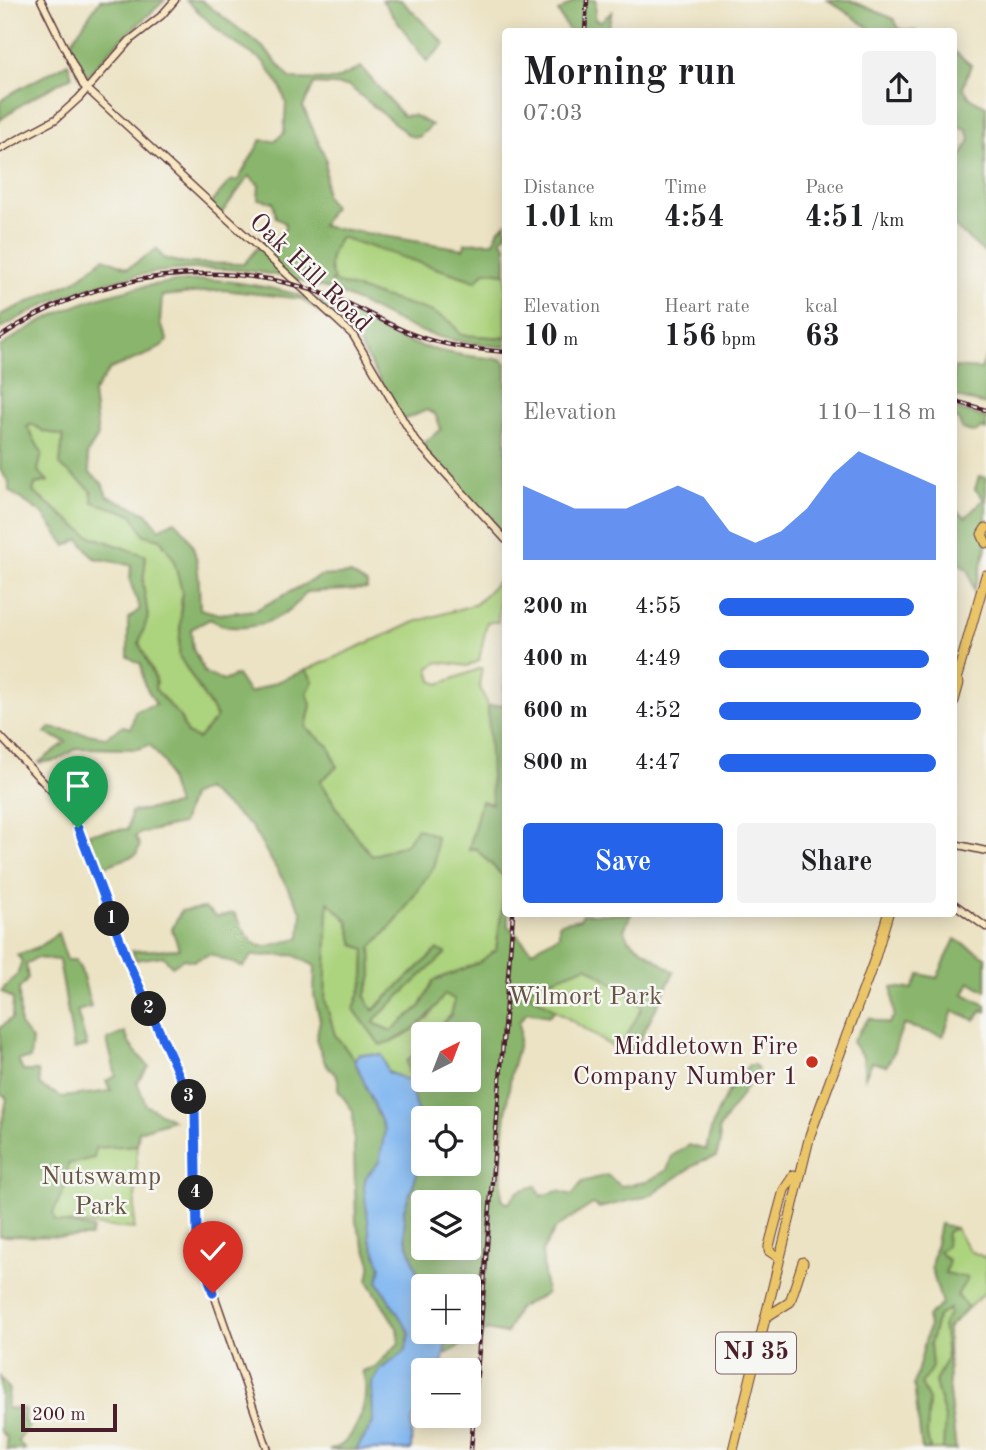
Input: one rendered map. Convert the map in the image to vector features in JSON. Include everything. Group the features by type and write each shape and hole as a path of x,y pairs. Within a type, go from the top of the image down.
{"highway":[{"path":"986,528 982,534 986,543"},
{"path":"957,676 986,575"},
{"path":"957,691 986,592"},
{"name":"NJ 35","path":"730,1450 775,1255 768,1249 784,1190 794,1175 812,1111 882,917"},
{"name":"NJ 35","path":"730,1450 766,1317 810,1135 874,961 887,917"},
{"path":"766,1317 790,1302 803,1262"}],"main road":[{"name":"Oak Hill Road","path":"41,0 87,89 353,335 415,440 502,536"},
{"path":"0,149 56,119 87,89 130,40 161,16 175,0"},
{"path":"0,736 56,795 74,820 128,961 192,1103 196,1124 196,1231 200,1254 268,1450"},
{"path":"957,845 986,851"},
{"path":"957,906 986,927"}],"green space":[{"path":"100,0 165,0 113,47 82,82 67,48"},
{"path":"186,0 201,0 264,48 291,79 336,80 361,67 403,116 413,115 432,125 419,137 410,136 349,86 314,84 303,107 326,159 325,195 333,207 322,226 464,249 465,243 494,242 502,226 502,273 485,271 476,281 340,237 331,258 330,268 334,279 331,281 430,311 451,322 461,335 502,338 502,347 432,335 406,326 331,290 289,278 246,271 203,269 119,279 38,308 0,329 0,315 75,281 104,258 128,268 157,249 163,258 182,263 244,264 262,242 273,240 285,229 285,223 276,218 273,202 258,199 259,185 249,176 221,214 210,204 230,181 238,180 261,140 274,141 284,133 286,103 281,88 263,61 225,37"},
{"path":"382,0 401,0 445,44 427,62"},
{"path":"576,0 596,0 595,20 601,21 612,12 608,28 567,28 558,12"},
{"path":"828,0 850,0 894,19 898,28 870,28"},
{"path":"957,53 971,65 963,87 970,98 986,106 986,254 957,229 957,167 970,139 967,129 957,127"},
{"path":"68,63 72,76 25,102 0,120 0,101"},
{"path":"340,236 476,281 485,271 502,273 502,338 461,335 451,322 430,311 329,281 331,253"},
{"path":"217,280 264,287 323,302 429,349 502,360 502,534 420,446 441,429 435,414 427,410 403,420 359,344 302,299 223,290 162,296 160,323 168,341 153,352 110,369 93,393 98,436 87,454 90,473 102,483 107,496 147,513 159,529 175,521 184,531 197,562 200,609 219,614 256,610 320,576 351,574 367,584 367,589 306,592 292,608 263,624 227,627 210,619 191,629 193,649 205,673 223,681 237,675 249,693 306,670 313,681 307,693 311,704 306,728 329,746 337,767 320,781 349,827 372,856 406,844 417,828 436,836 435,865 397,920 371,948 372,976 365,997 373,1011 437,950 446,953 375,1019 374,1023 391,1031 421,1006 433,981 478,963 496,950 502,907 502,917 508,917 508,926 532,951 559,935 559,923 581,917 630,917 624,930 628,939 674,972 640,1040 629,1053 622,1046 642,1008 636,999 587,966 532,987 530,994 555,1010 549,1016 527,1012 519,1022 519,1042 511,1075 504,1137 502,1199 508,1204 518,1191 536,1186 541,1196 558,1191 572,1195 582,1182 607,1175 621,1186 646,1182 667,1170 672,1156 689,1145 706,1150 716,1115 727,1094 749,1065 758,1069 719,1129 720,1144 716,1157 701,1161 649,1196 599,1208 593,1204 556,1228 542,1252 546,1294 518,1308 506,1334 487,1330 481,1333 481,1274 418,1274 413,1260 481,1260 481,1190 411,1190 416,1176 481,1176 481,1106 416,1106 412,1092 481,1092 481,1022 444,1022 451,1015 455,1000 445,994 422,1022 411,1022 411,1031 380,1045 354,1009 364,981 365,949 354,945 348,921 328,902 325,1000 335,1035 354,1059 385,1130 370,1238 381,1267 378,1282 410,1333 405,1352 381,1369 372,1384 373,1423 356,1450 329,1450 344,1443 360,1419 365,1399 362,1371 375,1367 399,1343 397,1328 368,1281 371,1263 356,1223 353,1111 338,1090 338,1078 325,1063 316,1039 320,1020 314,996 315,966 294,955 252,956 243,967 210,954 194,961 183,959 172,966 163,956 136,960 132,951 179,949 172,929 181,911 205,908 217,917 234,913 253,942 265,946 300,938 302,912 251,826 205,789 191,796 182,824 141,833 135,837 140,845 136,855 101,868 88,833 128,829 131,812 177,805 164,763 150,745 137,749 77,748 58,760 38,763 66,742 45,733 50,728 106,737 123,726 131,728 135,711 156,704 144,684 141,664 128,657 128,619 140,609 130,581 131,565 94,558 79,539 66,546 43,514 9,491 9,482 0,470 0,347 50,317 103,296 131,289","holes":["32,424 43,431 63,436 60,465 91,490 93,502 132,514 144,535 160,539 173,558 182,591 179,656 217,717 198,739 187,734 180,717 155,689 156,680 139,643 148,617 143,583 146,556 88,535 33,492 35,484 48,481 38,471 42,453 27,427"]},
{"path":"986,356 986,405 957,397 957,367 981,369"},
{"path":"957,409 986,418 986,430 982,428 975,433 962,429"},
{"path":"33,424 43,431 63,436 60,465 91,490 93,502 132,514 144,534 160,539 173,558 182,591 179,656 217,718 198,739 187,735 180,717 155,689 156,680 139,643 148,617 143,583 146,556 88,535 33,492 35,484 47,482 38,471 27,427"},
{"path":"979,476 986,478 986,548 974,591 969,571 957,561 957,511 966,517 984,499 975,489"},
{"path":"502,577 498,622 487,622 479,661 468,666 439,662 429,668 432,681 439,684 482,668 479,685 488,706 493,792 492,804 481,801 469,849 475,848 502,875 502,907 496,950 478,963 433,981 421,1006 391,1031 373,1023 375,1019 445,953 437,950 372,1011 365,997 372,976 371,948 397,920 435,865 407,844 372,857 349,827 320,780 337,767 329,746 306,728 311,705 307,693 313,681 306,670 415,622 476,604"},
{"path":"502,705 502,875 475,848 469,850 481,801 492,804 488,706"},
{"path":"328,901 348,921 354,945 365,949 364,981 354,1009 380,1044 411,1027 411,1058 408,1061 411,1082 388,1072 359,1054 354,1059 335,1035 325,1000"},
{"path":"58,933 67,960 75,960 81,970 91,1007 77,1011 87,1046 74,1049 59,960 35,958 26,965 28,979 19,989 20,1025 32,1040 30,1059 18,1060 23,1071 38,1071 40,1086 62,1097 111,1091 106,1081 116,1076 107,1040 125,1032 130,1045 149,1067 137,1082 146,1105 173,1120 139,1131 137,1145 95,1148 94,1158 68,1164 68,1180 53,1213 55,1221 93,1229 90,1237 0,1236 0,1133 7,1098 0,1094 0,1028 12,1018 13,999 1,991 17,975 22,961 17,955 41,946"},
{"path":"955,939 986,957 986,991 970,982 964,994 986,1005 986,1012 982,1010 975,1020 953,1011 943,1036 904,1025 886,1066 872,1062 865,1077 863,1057 852,1042 869,1018 888,1024 894,1016 892,987 912,989 920,974 937,978"},
{"name":"Wilmort Park","path":"587,966 636,999 642,1008 619,1051 530,994 532,987"},
{"path":"444,993 455,999 451,1015 444,1022 421,1022 428,1018"},
{"path":"411,1057 411,1089 407,1061"},
{"name":"Nutswamp Park","path":"137,1145 134,1229 55,1222 53,1213 68,1180 68,1164 94,1158 95,1148"},
{"path":"411,1191 411,1253 405,1235 404,1211"},
{"path":"940,1224 955,1228 947,1232 946,1246 939,1252 949,1261 945,1273 968,1278 957,1295 968,1308 948,1328 949,1392 956,1450 943,1450 945,1418 935,1382 947,1357 943,1324 949,1309 938,1316 930,1344 932,1367 921,1384 929,1400 927,1435 930,1450 922,1450 914,1385 929,1326 927,1317 942,1304 931,1267"},
{"path":"955,1228 970,1251 986,1258 986,1291 968,1308 950,1282 938,1252 946,1246 946,1232"},
{"path":"949,1309 943,1324 947,1357 935,1382 945,1418 943,1450 930,1450 927,1435 929,1400 920,1385 932,1367 930,1344 938,1316"},
{"path":"446,1344 463,1344 444,1355"},
{"path":"0,1377 9,1390 6,1408 25,1409 24,1421 29,1427 18,1441 25,1450 7,1450 7,1438 0,1431"}],"water":[{"path":"359,1054 382,1055 388,1072 411,1082 416,1106 411,1106 411,1176 416,1176 404,1210 405,1235 418,1274 411,1274 411,1344 446,1344 443,1358 411,1358 411,1450 356,1450 373,1423 372,1384 381,1369 405,1352 410,1333 378,1282 381,1267 370,1238 364,1187 366,1177 379,1162 385,1130 354,1059"}],"railway":[{"path":"585,28 587,0"},
{"path":"0,337 38,314 78,297 120,284 163,276 206,274 250,277 293,285 345,302 424,338 502,352"},
{"path":"957,402 986,410"},
{"path":"471,1450 513,917"}],"place":[{"name":"Middletown Fire Company Number 1","path":"812,1062"}],"route":[{"path":"78,828 128,961 195,1111 196,1231 200,1254 213,1293"}]}
